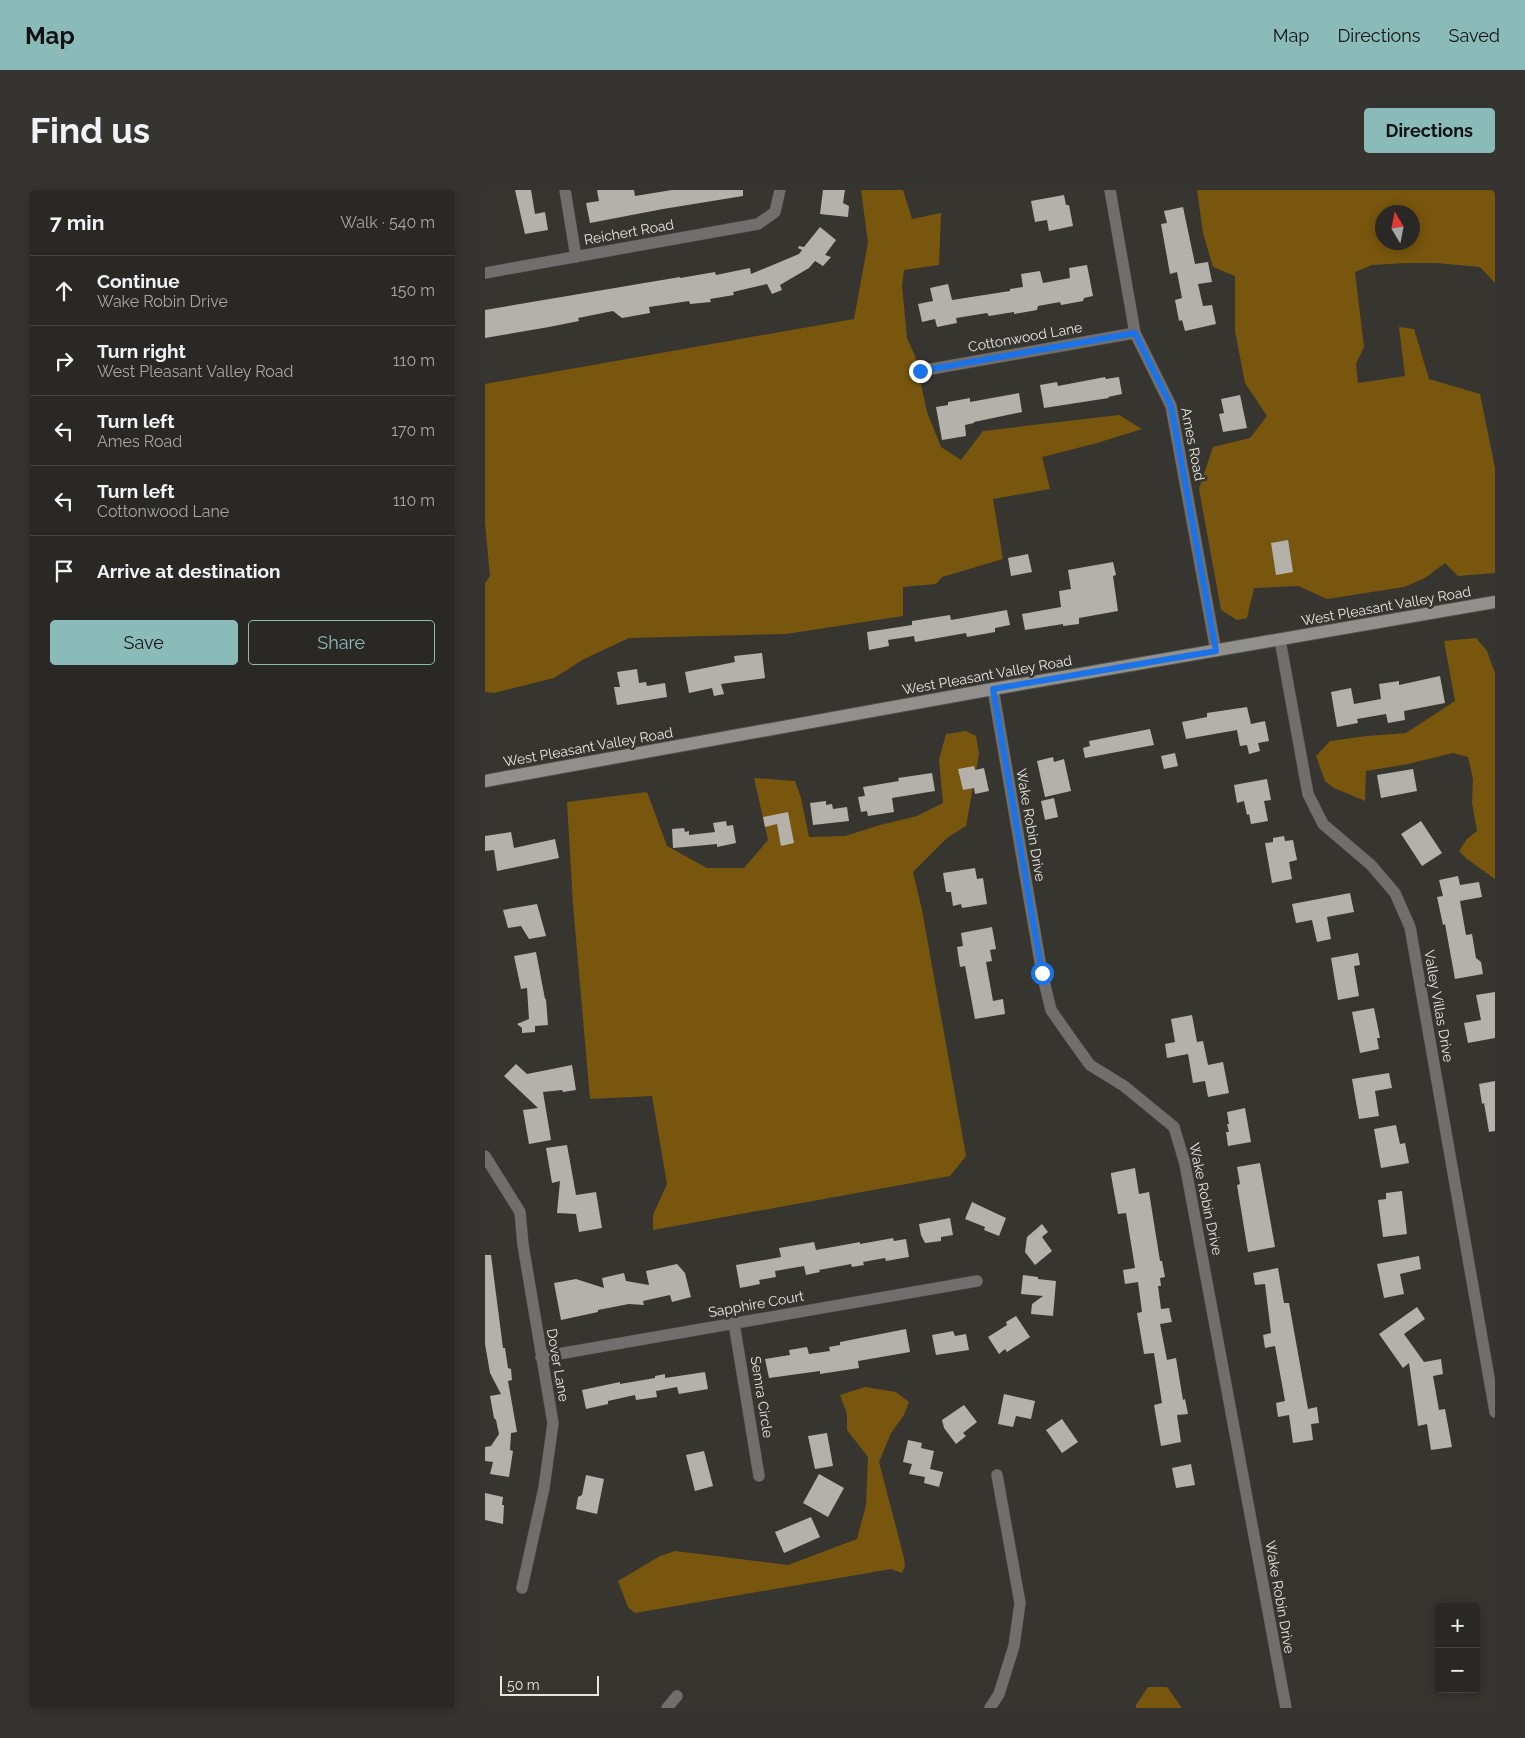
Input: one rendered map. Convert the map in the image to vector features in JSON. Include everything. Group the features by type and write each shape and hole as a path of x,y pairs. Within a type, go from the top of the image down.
{"main road":[{"name":"West Pleasant Valley Road","path":"485,781 993,689 1495,602"}],"street":[{"path":"565,190 576,256"},
{"name":"Reichert Road","path":"485,273 759,224 775,212 779,190"},
{"name":"Ames Road","path":"1110,190 1135,333 1171,406 1216,651"},
{"name":"Cottonwood Lane","path":"920,371 1135,333"},
{"name":"Valley Villas Drive","path":"1280,640 1308,794 1323,824 1371,865 1395,893 1410,927 1495,1412"},
{"name":"Wake Robin Drive","path":"993,689 1040,963 1051,1010 1090,1064 1123,1086 1174,1127 1185,1164 1286,1708"},
{"name":"Dover Lane","path":"485,1156 520,1212 541,1357 553,1423 544,1488 522,1588"},
{"name":"Sapphire Court","path":"541,1357 977,1281"},
{"name":"Semra Circle","path":"734,1324 759,1476"},
{"path":"990,1708 999,1694 1014,1646 1020,1603 997,1475"},
{"path":"667,1708 677,1696"}],"shaded area":[{"path":"861,190 903,190 912,219 941,213 939,265 904,270 902,285 907,338 915,356 927,412 941,447 961,460 983,431 1119,415 1142,429 1042,457 1050,489 993,499 1003,559 942,577 936,584 903,587 903,616 786,634 629,638 584,659 554,678 494,693 485,692 485,583 490,576 485,523 485,384 854,319 868,243"},
{"path":"1197,190 1495,190 1495,283 1480,267 1436,263 1372,265 1355,272 1364,347 1356,364 1358,383 1405,376 1399,327 1414,329 1429,379 1480,394 1495,468 1495,573 1458,576 1445,563 1425,578 1404,587 1327,599 1298,586 1254,588 1247,618 1237,620 1221,610 1199,489 1213,447 1250,438 1267,416 1245,383 1235,331 1235,276 1213,267 1203,233"},
{"path":"1476,638 1487,651 1495,673 1495,879 1459,851 1467,839 1477,831 1472,803 1473,779 1468,757 1453,753 1408,764 1366,771 1365,801 1334,788 1325,781 1316,756 1330,741 1406,733 1455,701 1444,641"},
{"path":"966,731 976,736 979,754 966,826 947,838 913,872 922,910 966,1156 950,1176 653,1230 653,1215 667,1184 652,1096 590,1099 573,905 567,802 647,792 667,846 707,868 744,868 768,840 754,778 795,781 801,798 809,837 845,836 917,816 943,803 939,760 946,734"},
{"path":"865,1387 896,1392 909,1402 904,1415 891,1433 879,1462 904,1558 905,1566 902,1573 891,1569 635,1613 628,1607 618,1581 660,1556 675,1551 788,1565 857,1539 866,1505 868,1457 847,1430 847,1414 840,1395"},
{"path":"1148,1687 1167,1687 1182,1708 1136,1708"}],"building":[{"path":"515,190 531,190 535,214 545,212 548,230 525,234"},
{"path":"597,190 634,190 635,196 672,190 743,190 743,196 590,223 586,203 599,201"},
{"path":"823,190 845,190 843,203 849,206 848,217 820,214"},
{"path":"1064,195 1066,205 1069,205 1073,226 1049,231 1047,220 1035,222 1031,201"},
{"path":"1183,207 1195,264 1208,262 1212,282 1198,284 1203,306 1212,305 1216,324 1185,331 1182,320 1179,321 1175,300 1182,298 1177,272 1170,274 1161,224 1167,223 1164,211"},
{"path":"820,227 836,240 825,255 831,257 823,266 815,261 809,268 780,285 782,290 772,294 767,284 733,292 734,295 710,299 711,302 690,304 689,301 649,307 650,313 622,318 613,311 578,318 579,321 485,338 485,310 715,272 716,275 750,268 751,274 799,254 802,250 798,248 799,246 804,247"},
{"path":"1087,265 1093,296 1084,298 1083,301 1061,305 1060,302 1038,306 1037,310 1014,314 1014,312 989,316 987,313 956,318 957,323 937,327 935,319 922,322 918,304 933,301 930,288 948,284 952,300 1010,291 1010,289 1023,287 1021,274 1040,271 1043,283 1070,278 1069,268"},
{"path":"1105,377 1106,379 1119,377 1122,394 1109,398 1044,408 1040,385 1057,382 1058,386"},
{"path":"1019,393 1022,412 965,425 966,436 942,440 936,407 948,405 948,402 970,398 970,402"},
{"path":"1240,395 1247,428 1223,432 1219,414 1224,413 1221,399"},
{"path":"1288,540 1293,572 1276,575 1271,543"},
{"path":"1028,554 1032,572 1011,576 1008,558"},
{"path":"1113,562 1116,575 1113,576 1118,611 1079,618 1079,624 1063,626 1063,624 1025,630 1022,614 1061,607 1059,591 1071,589 1068,570"},
{"path":"1007,610 1010,625 995,628 995,632 967,637 966,633 915,642 914,636 888,640 889,646 869,650 867,632 912,625 912,621 950,615 951,620"},
{"path":"762,653 765,678 721,684 724,694 714,696 712,688 689,693 685,672 735,662 734,656"},
{"path":"637,669 639,683 646,682 647,686 665,683 667,697 617,705 614,687 620,687 617,672"},
{"path":"1440,676 1445,703 1404,711 1405,720 1388,723 1386,714 1357,719 1358,723 1337,727 1331,692 1351,688 1354,704 1381,699 1379,684 1399,681 1399,685"},
{"path":"1247,707 1251,724 1265,721 1269,741 1258,743 1260,751 1249,754 1247,745 1240,746 1237,730 1186,739 1182,722 1207,717 1207,713"},
{"path":"1150,729 1154,745 1085,758 1083,748 1090,746 1089,741"},
{"path":"1175,753 1178,766 1164,769 1161,756"},
{"path":"1053,757 1054,762 1064,759 1071,791 1045,797 1037,761"},
{"path":"974,766 975,770 984,768 989,791 975,794 974,788 963,790 958,769"},
{"path":"1413,769 1417,791 1381,798 1377,775"},
{"path":"932,773 935,791 892,798 894,812 868,816 867,811 861,812 858,797 865,796 863,787 899,781 898,778"},
{"path":"1267,779 1271,800 1264,801 1268,821 1251,824 1244,801 1237,803 1234,785"},
{"path":"1054,798 1058,817 1045,820 1041,801"},
{"path":"826,801 826,805 832,804 833,809 847,807 849,821 813,825 810,803"},
{"path":"788,812 794,843 781,846 777,824 765,827 763,817"},
{"path":"726,821 727,826 733,825 736,843 717,847 717,844 673,848 672,829 684,828 685,832 689,831 689,835 715,832 713,823"},
{"path":"1421,821 1442,853 1422,866 1401,834"},
{"path":"511,832 514,848 555,839 559,858 497,871 494,850 485,851 485,836"},
{"path":"1284,836 1285,841 1293,840 1297,860 1289,862 1292,879 1272,883 1265,843 1273,842 1273,838"},
{"path":"975,868 977,879 983,878 987,904 962,908 961,904 953,906 951,892 946,892 943,873"},
{"path":"1458,876 1460,885 1479,882 1482,897 1460,901 1466,935 1472,934 1476,958 1481,962 1483,974 1455,979 1445,924 1443,925 1437,897 1443,896 1439,880"},
{"path":"1350,893 1354,912 1327,917 1331,939 1317,942 1312,920 1296,923 1292,904"},
{"path":"537,904 546,936 529,939 521,926 508,928 503,910"},
{"path":"992,927 996,949 990,950 992,961 986,962 993,1001 1003,999 1005,1014 975,1019 965,966 960,967 957,947 963,946 961,933"},
{"path":"536,952 546,999 548,1025 535,1026 535,1032 522,1033 522,1028 517,1024 529,1019 527,988 521,989 514,956"},
{"path":"1358,953 1360,965 1354,966 1359,996 1338,1000 1331,958"},
{"path":"1495,992 1495,1038 1468,1043 1464,1023 1481,1020 1476,995"},
{"path":"1374,1008 1380,1038 1377,1038 1379,1049 1360,1053 1352,1012"},
{"path":"1192,1015 1197,1042 1203,1041 1208,1065 1223,1062 1229,1093 1208,1097 1205,1081 1193,1083 1188,1054 1167,1058 1165,1044 1175,1042 1171,1019"},
{"path":"516,1064 527,1074 572,1065 576,1090 543,1092 551,1140 529,1144 523,1110 538,1108 504,1076"},
{"path":"1389,1073 1392,1088 1375,1091 1379,1116 1359,1119 1352,1079"},
{"path":"1495,1081 1495,1131 1489,1132 1479,1084"},
{"path":"1245,1108 1251,1142 1228,1146 1226,1132 1229,1132 1227,1124 1229,1124 1227,1112"},
{"path":"1396,1125 1400,1144 1405,1143 1409,1163 1381,1168 1374,1129"},
{"path":"567,1145 576,1195 596,1192 602,1228 579,1232 576,1214 557,1213 560,1181 552,1183 546,1148"},
{"path":"1260,1163 1275,1247 1248,1252 1237,1185 1240,1184 1237,1167"},
{"path":"1135,1168 1139,1194 1149,1192 1160,1261 1162,1261 1165,1277 1160,1278 1161,1286 1158,1286 1161,1309 1169,1308 1172,1322 1160,1324 1167,1360 1176,1358 1183,1400 1185,1399 1188,1414 1177,1415 1181,1442 1161,1446 1154,1405 1162,1403 1154,1353 1144,1354 1137,1313 1142,1312 1138,1282 1125,1284 1123,1270 1135,1268 1126,1213 1118,1214 1111,1175 1111,1173"},
{"path":"1402,1191 1407,1234 1383,1237 1378,1200 1386,1199 1386,1193"},
{"path":"972,1202 1006,1218 999,1236 984,1230 985,1227 965,1219"},
{"path":"950,1218 953,1235 941,1237 941,1241 925,1243 919,1224"},
{"path":"1042,1224 1048,1232 1042,1237 1052,1251 1035,1265 1025,1252 1027,1237"},
{"path":"893,1238 894,1241 906,1239 909,1257 886,1261 885,1258 863,1262 864,1265 852,1267 851,1264 819,1270 820,1272 806,1275 804,1266 775,1271 776,1277 759,1280 760,1284 740,1288 736,1265 781,1257 779,1248 814,1242 816,1250"},
{"path":"485,1255 491,1255 503,1348 505,1348 508,1368 511,1369 512,1380 508,1381 517,1432 511,1433 510,1450 513,1451 509,1477 490,1474 493,1462 485,1461 485,1447 491,1446 499,1434 490,1396 501,1394 490,1373 485,1344"},
{"path":"1419,1256 1421,1269 1400,1274 1404,1294 1384,1298 1377,1264"},
{"path":"677,1264 685,1273 691,1297 672,1302 670,1295 643,1301 644,1305 629,1304 561,1320 554,1283 576,1279 604,1288 602,1278 624,1273 626,1281 649,1285 646,1271"},
{"path":"1278,1268 1284,1303 1289,1303 1308,1409 1317,1407 1319,1423 1311,1424 1313,1440 1293,1443 1289,1415 1278,1417 1276,1403 1285,1401 1275,1346 1265,1348 1263,1335 1271,1333 1265,1284 1255,1285 1253,1273"},
{"path":"1023,1275 1056,1281 1053,1316 1031,1314 1032,1304 1043,1296 1021,1294"},
{"path":"1417,1307 1425,1319 1404,1334 1424,1362 1441,1359 1443,1374 1433,1376 1439,1410 1445,1409 1452,1447 1431,1450 1427,1424 1418,1426 1409,1363 1403,1368 1379,1334"},
{"path":"1016,1316 1030,1337 1007,1352 1005,1349 999,1354 988,1337 1007,1325 1006,1322"},
{"path":"906,1329 910,1352 858,1361 859,1368 820,1374 820,1371 769,1378 765,1359 790,1355 789,1350 807,1347 809,1354 830,1351 829,1347 840,1345 840,1342"},
{"path":"953,1331 955,1336 966,1334 969,1350 936,1355 932,1335"},
{"path":"705,1372 708,1389 679,1394 677,1387 656,1391 657,1397 636,1400 635,1395 608,1401 608,1404 586,1409 582,1390 620,1382 620,1384 655,1378 655,1376 665,1374 665,1378"},
{"path":"1004,1394 1035,1401 1031,1419 1016,1416 1013,1427 998,1424"},
{"path":"964,1405 977,1422 963,1433 966,1436 956,1444 944,1428 942,1420"},
{"path":"1062,1419 1078,1442 1062,1453 1046,1430"},
{"path":"827,1433 833,1466 815,1469 808,1436"},
{"path":"908,1440 922,1443 921,1448 934,1451 930,1469 943,1472 939,1487 924,1483 925,1477 909,1474 912,1464 903,1462"},
{"path":"704,1451 713,1486 695,1491 686,1455"},
{"path":"1191,1464 1195,1485 1176,1488 1172,1468"},
{"path":"819,1474 844,1488 828,1517 803,1503"},
{"path":"586,1475 604,1479 597,1514 576,1509 578,1497 582,1495"},
{"path":"485,1493 503,1497 503,1524 485,1520"},
{"path":"811,1517 820,1537 784,1553 775,1532"}],"route":[{"path":"920,371 1135,333 1171,406 1216,651 993,689 1042,973"}]}
